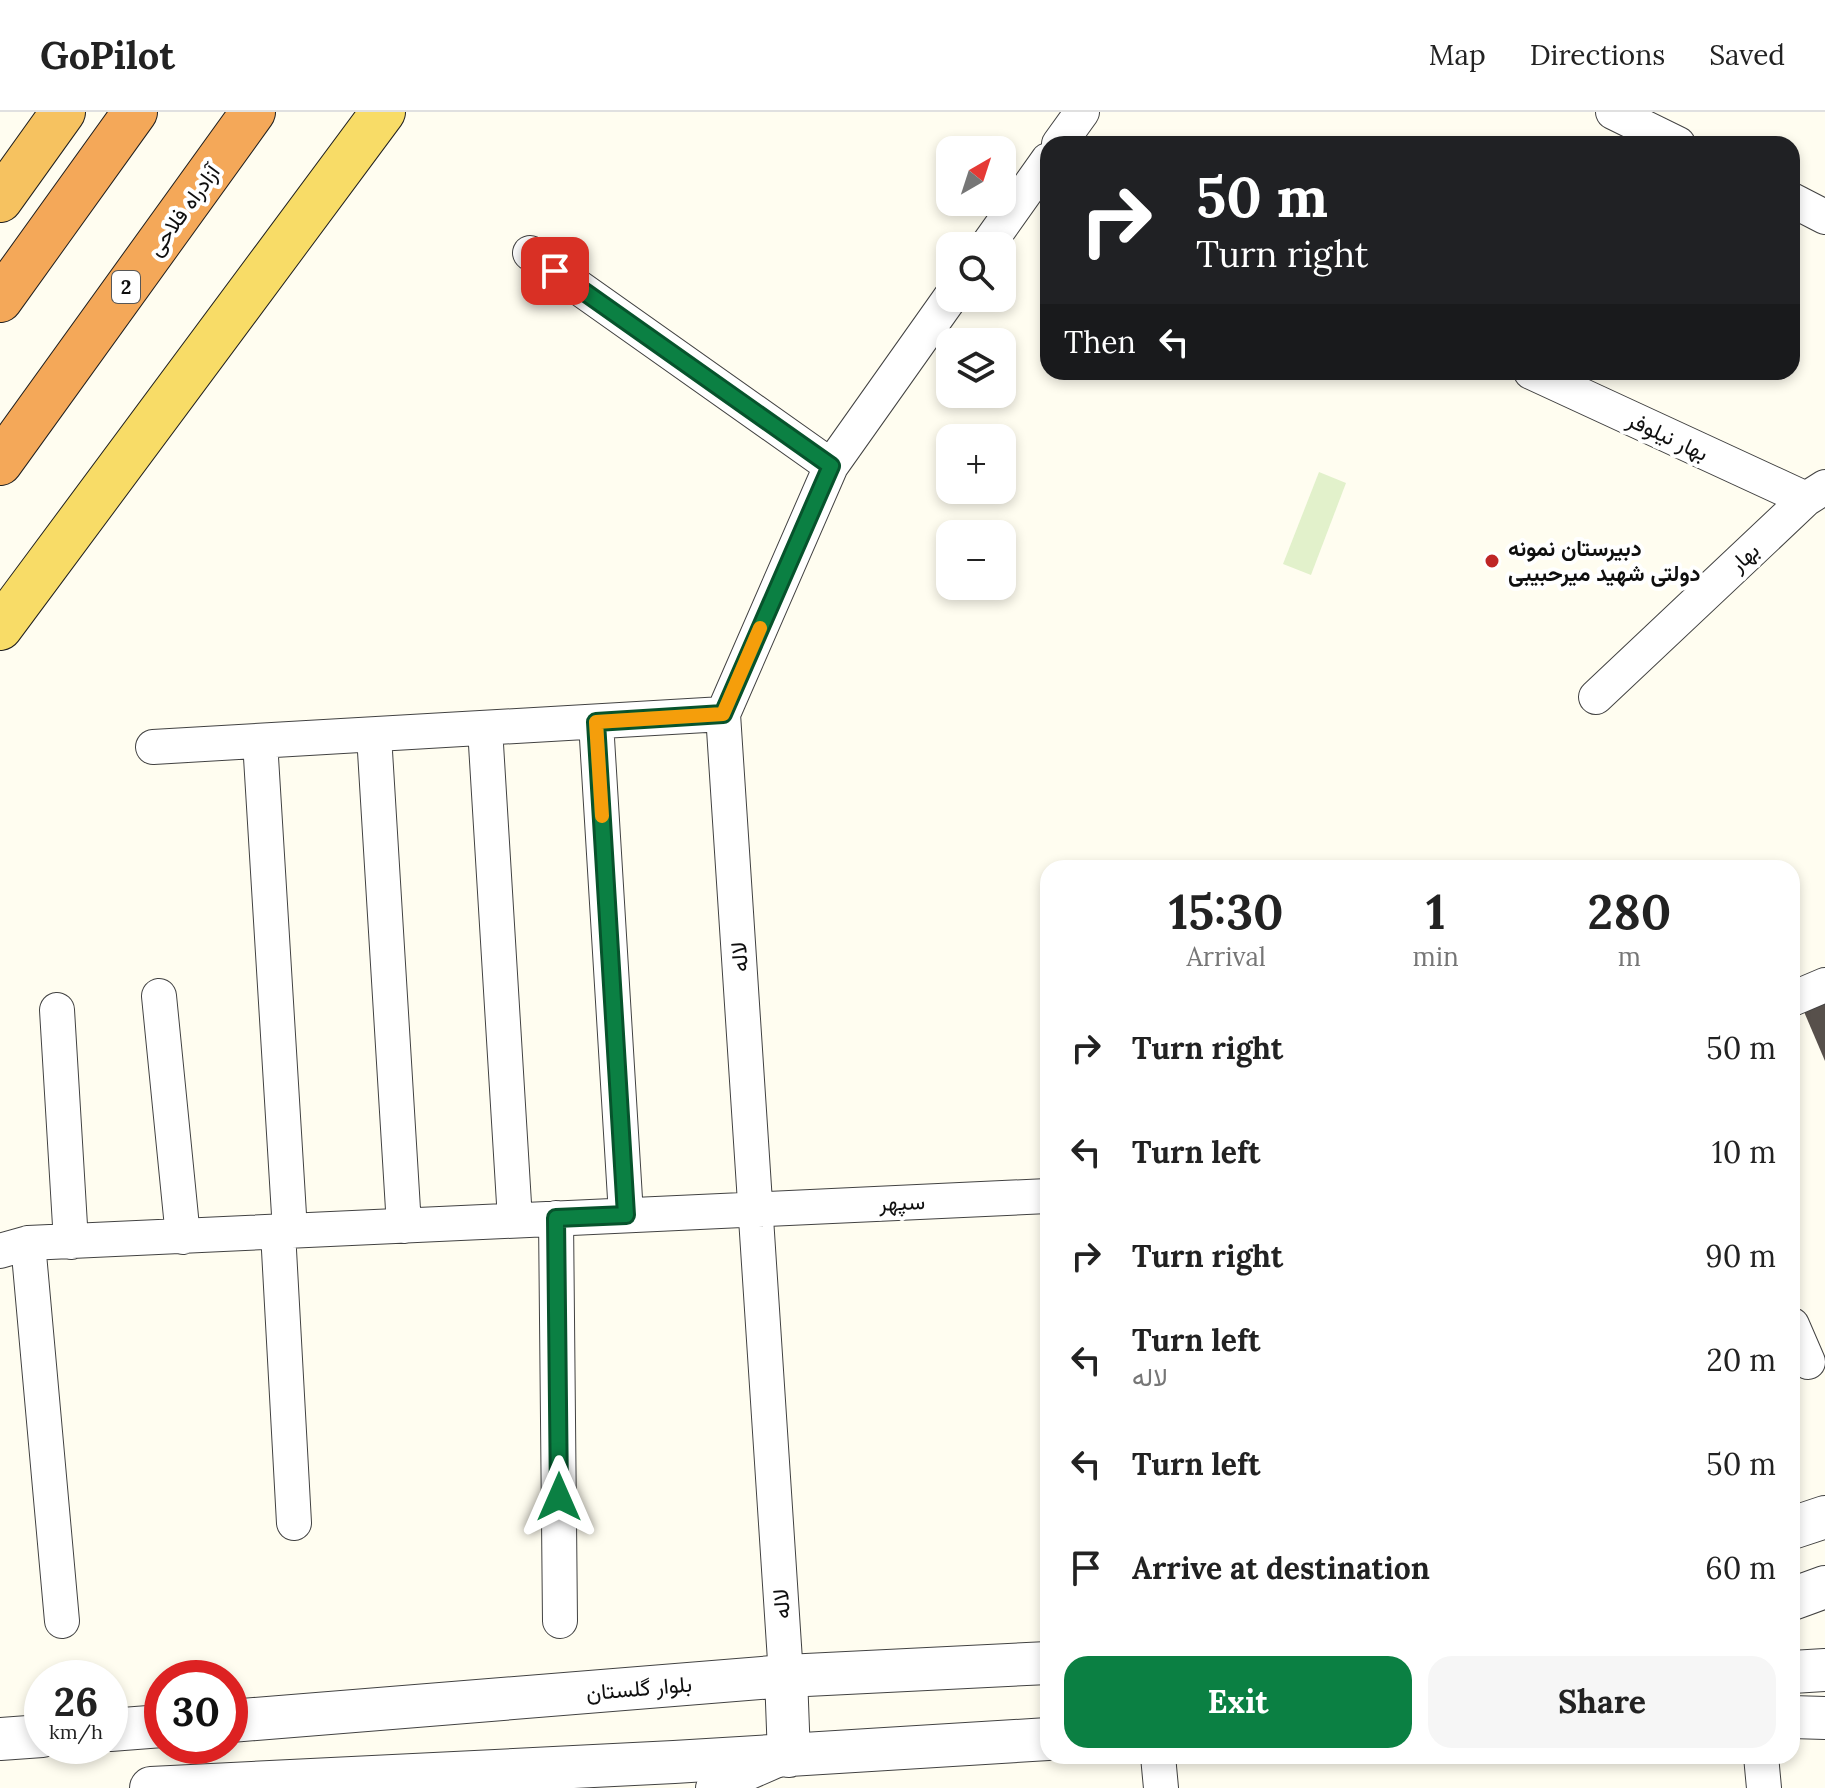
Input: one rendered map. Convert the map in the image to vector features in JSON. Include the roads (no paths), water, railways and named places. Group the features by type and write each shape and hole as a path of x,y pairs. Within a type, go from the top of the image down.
{"highway":[{"path":"0,200 63,112"},
{"path":"0,300 135,112"},
{"name":"آزادراه فلاحی","path":"0,463 253,112"}],"main road":[{"path":"0,628 383,112"}],"street":[{"path":"1065,136 1082,112"},
{"path":"1613,112 1662,136"},
{"path":"997,232 1040,171"},
{"path":"1800,204 1825,217"},
{"path":"530,253 831,466"},
{"name":"لاله","path":"786,1676 723,714 831,466 940,312"},
{"name":"بهار نیلوفر","path":"1550,380 1815,493"},
{"name":"بهار","path":"1596,697 1815,493"},
{"path":"153,747 723,714"},
{"path":"596,722 626,1215"},
{"path":"485,728 515,1220"},
{"path":"374,735 404,1226"},
{"path":"260,741 284,1232 294,1523"},
{"path":"1800,996 1825,985"},
{"path":"159,996 183,1237"},
{"path":"57,1010 71,1242"},
{"name":"سپهر","path":"14,1247 755,1208 1040,1196"},
{"path":"556,1218 560,1621"},
{"path":"14,1247 62,1621"},
{"path":"1800,1344 1808,1362"},
{"path":"1800,1525 1825,1517"},
{"path":"1800,1596 1825,1587"},
{"name":"بلوار گلستان","path":"248,1720 786,1676 1040,1663"},
{"path":"1800,1672 1825,1670"},
{"path":"786,1676 789,1756"},
{"path":"1800,1717 1825,1718"},
{"path":"0,1739 24,1737"},
{"path":"151,1788 789,1756 1040,1740"},
{"path":"713,1788 789,1756"},
{"path":"1159,1764 1161,1788"},
{"path":"1762,1764 1764,1788"}],"place":[{"name":"دبیرستان نمونه دولتی شهید میرحبیبی","path":"1492,561"}]}
